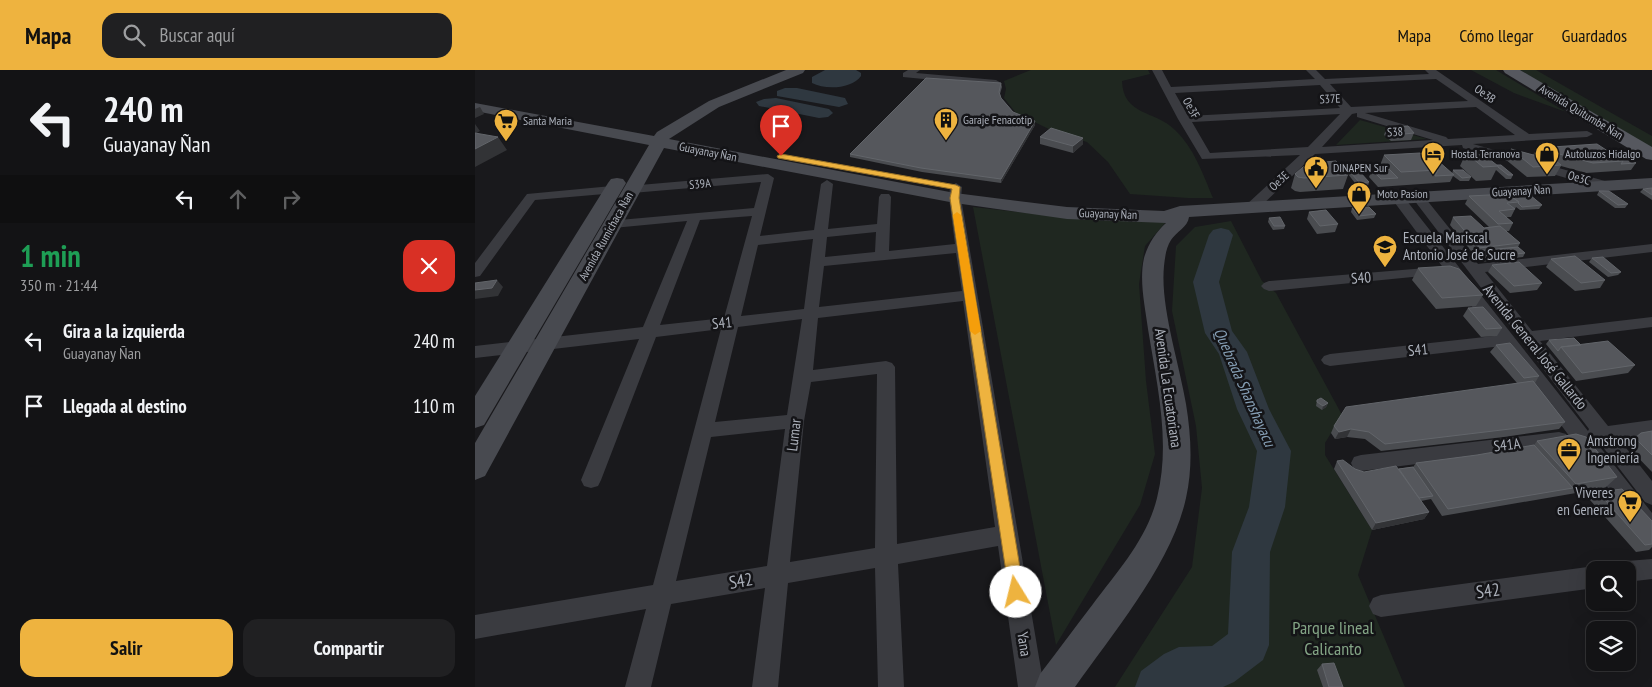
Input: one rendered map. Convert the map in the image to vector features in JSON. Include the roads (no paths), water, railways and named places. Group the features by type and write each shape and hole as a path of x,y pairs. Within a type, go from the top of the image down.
{"main road":[{"path":"653,137 702,101 779,70"},
{"path":"653,137 714,104 798,70"},
{"name":"Avenida Quitumbe Ñan","path":"1510,70 1648,154"},
{"name":"Avenida Quitumbe Ñan","path":"1540,70 1560,82"},
{"name":"Guayanay Ñan","path":"475,100 826,174 1067,212 1166,217 1180,212 1652,183"},
{"name":"Guayanay Ñan","path":"475,107 653,137"},
{"name":"Avenida Rumichaca Ñan","path":"475,418 518,347 622,190 653,137"},
{"name":"Avenida Rumichaca Ñan","path":"475,468 613,224 622,190"},
{"name":"Avenida La Ecuatoriana","path":"1053,687 1134,577 1166,520 1175,482 1177,438 1157,307 1154,275 1157,248 1170,229 1180,220 1180,212"}],"street":[{"name":"Oe3F","path":"1157,70 1206,157"},
{"path":"1311,70 1349,111"},
{"path":"1167,90 1323,82 1434,73"},
{"name":"Oe3B","path":"1434,73 1527,138"},
{"path":"908,74 996,82"},
{"name":"S37E","path":"1183,119 1478,104"},
{"name":"Oe3C","path":"1349,111 1608,186"},
{"name":"Oe3E","path":"1251,208 1312,150 1349,111"},
{"name":"S38","path":"1206,157 1587,134"},
{"name":"Lumar","path":"765,687 795,421 803,377 826,174"},
{"name":"S39A","path":"475,273 531,197 768,178 760,211"},
{"name":"Yana","path":"955,193 1031,687"},
{"path":"882,256 885,197"},
{"name":"Avenida General José Gallardo","path":"1418,197 1652,496"},
{"name":"Avenida General José Gallardo","path":"1398,199 1652,529"},
{"path":"613,224 760,211 638,687"},
{"path":"591,480 695,217"},
{"path":"753,241 884,227"},
{"path":"817,262 962,248"},
{"path":"1473,269 1652,248"},
{"name":"S40","path":"1269,286 1453,270"},
{"name":"S41","path":"475,352 970,295"},
{"path":"1527,337 1652,322"},
{"name":"S41","path":"1330,360 1507,340"},
{"path":"803,377 886,367 886,556 891,687"},
{"path":"704,430 795,421"},
{"name":"S41A","path":"1361,463 1652,427"},
{"name":"S42","path":"475,627 1007,535"},
{"path":"1636,571 1652,569"},
{"name":"S42","path":"1381,606 1586,578"}],"waterway":[{"name":"Quebrada Shanshayacu","path":"1157,687 1179,669 1219,667 1248,645 1251,552 1267,507 1274,451 1253,409 1233,352 1219,333 1206,282 1221,235"}],"place":[{"name":"Garaje Fenacotip","path":"946,141"},
{"name":"Santa Maria","path":"506,142"},
{"name":"Hostal Terranova","path":"1433,175"},
{"name":"Autoluzos Hidalgo","path":"1547,175"},
{"name":"DINAPEN Sur","path":"1316,189"},
{"name":"Moto Pasion","path":"1359,215"},
{"name":"Escuela Mariscal Antonio José de Sucre","path":"1385,268"},
{"name":"Amstrong Ingeniería","path":"1569,471"},
{"name":"Viveres en General","path":"1630,523"}],"park label":[{"name":"Parque lineal Calicanto","path":"1333,638"}]}
